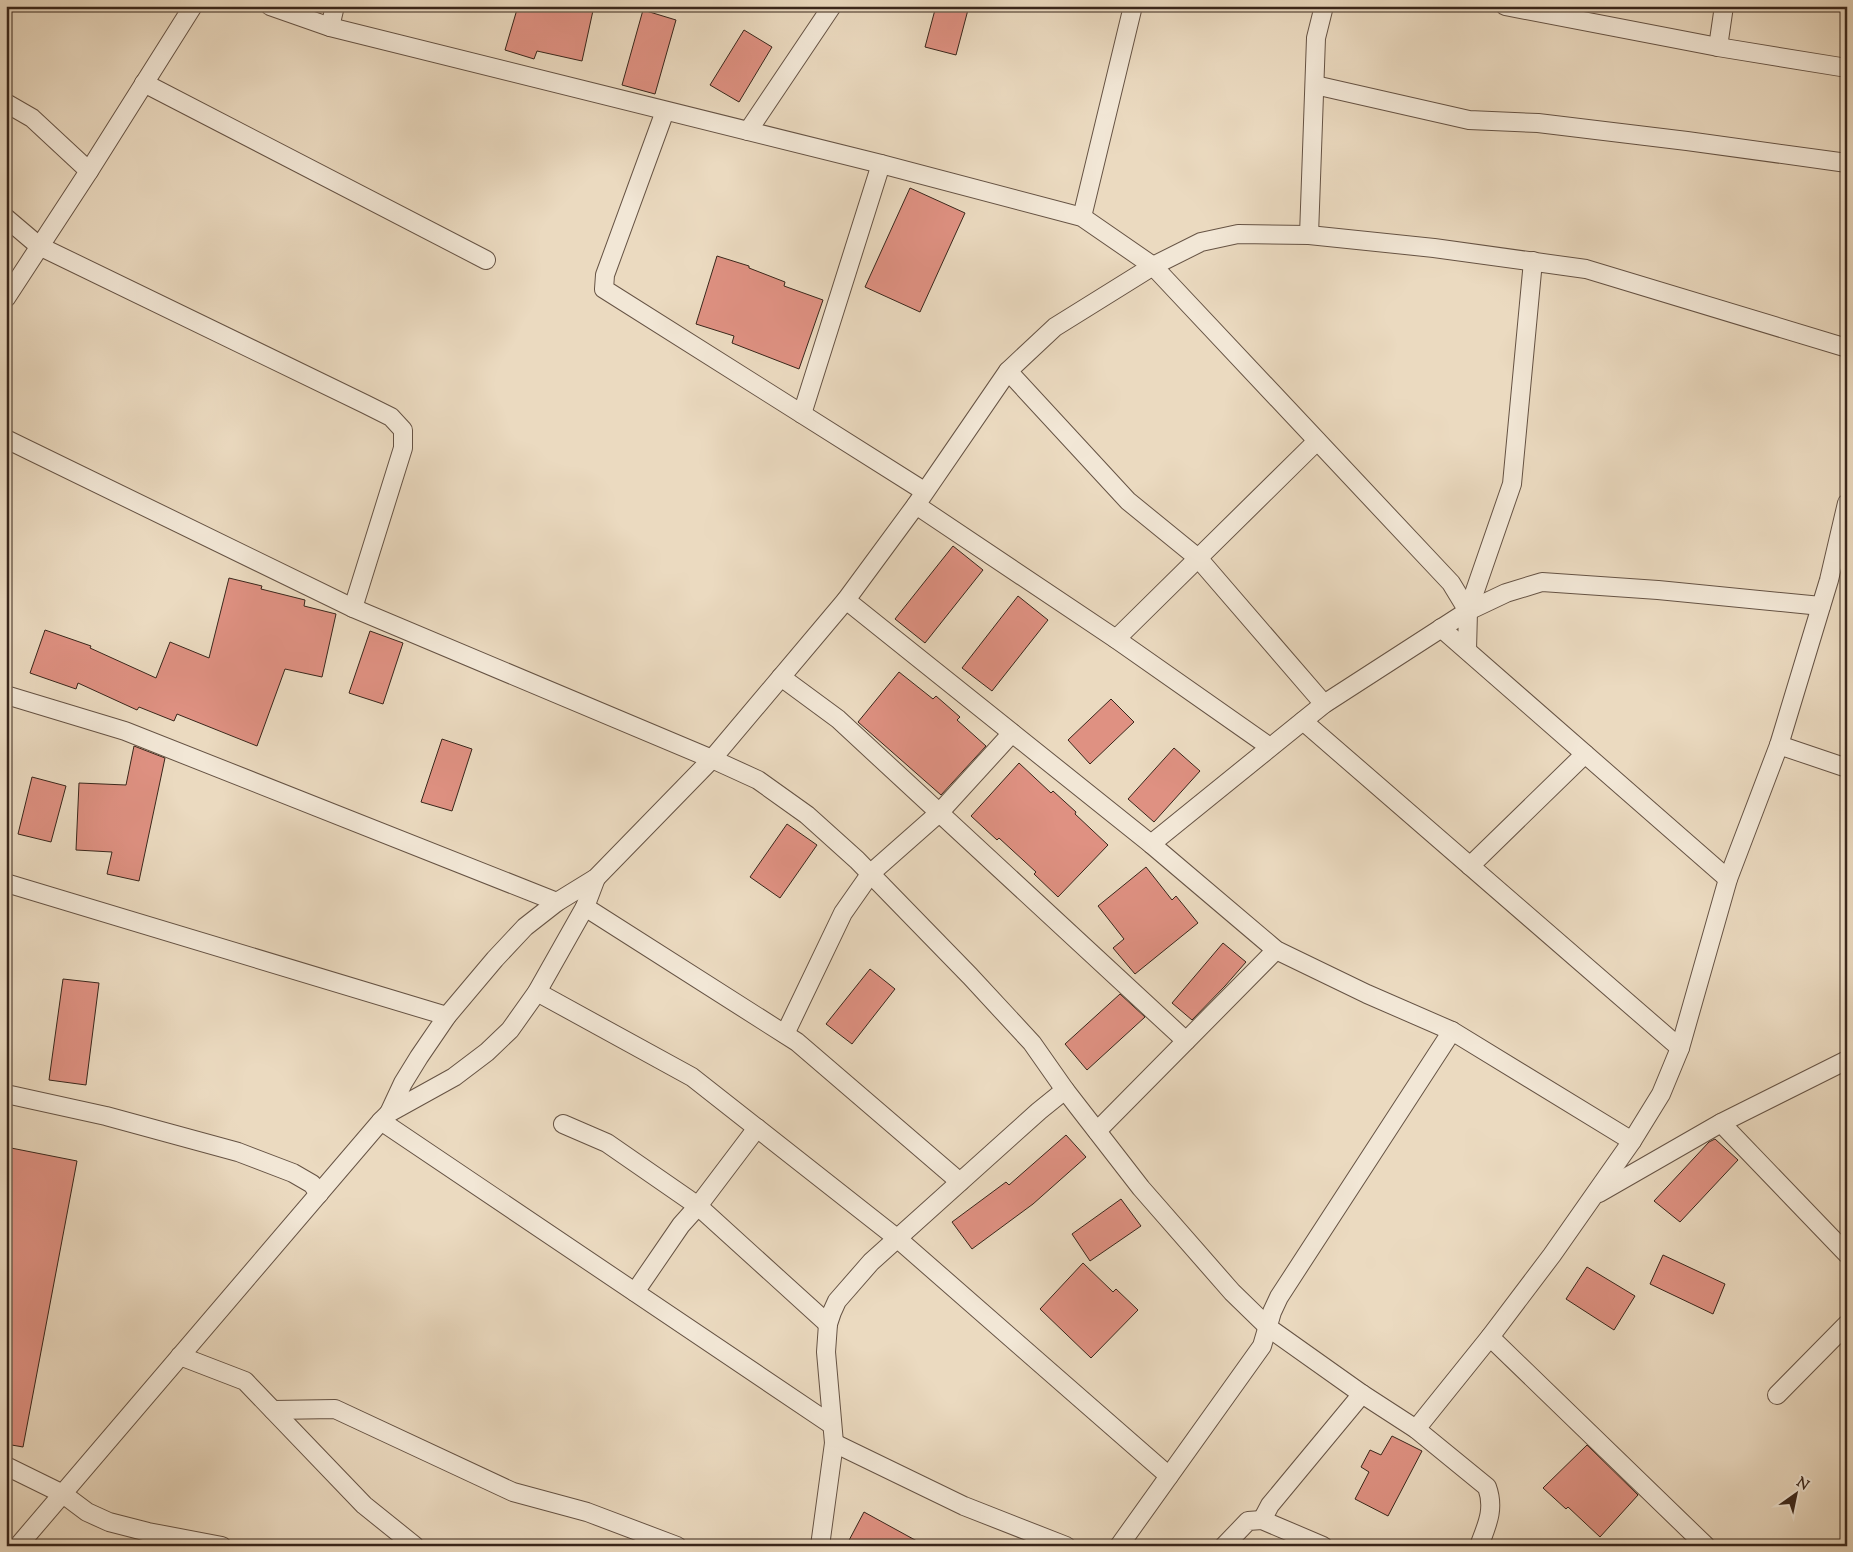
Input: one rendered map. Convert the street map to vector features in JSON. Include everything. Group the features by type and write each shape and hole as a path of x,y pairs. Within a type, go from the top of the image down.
{"street":[{"path":"6,298 90,171 193,6"},
{"path":"270,6 330,27 881,164 1082,217 1153,266 1451,583 1468,611"},
{"path":"330,27 335,6"},
{"path":"748,131 832,6"},
{"path":"1082,217 1133,6"},
{"path":"1309,234 1316,38 1324,6"},
{"path":"1718,47 1724,6"},
{"path":"1515,8 1718,47 1847,68"},
{"path":"144,82 486,260"},
{"path":"1314,85 1470,120 1538,123 1847,163"},
{"path":"6,103 32,118 90,171"},
{"path":"665,111 605,276 604,289 802,414 1116,639 1270,746"},
{"path":"802,414 881,164"},
{"path":"6,218 39,246 391,417 403,430 402,448 353,608"},
{"path":"18,1546 385,1117 415,1063 447,1016 525,927 557,902 596,878 712,758 781,677 846,600 1008,372 1055,327 1153,266 1201,242 1238,234 1309,234 1434,248 1586,269 1847,348"},
{"path":"1467,650 1468,611 1512,484 1533,261"},
{"path":"1008,372 1128,501 1198,558 1324,704"},
{"path":"6,439 353,608 712,758 758,780 806,814 871,873 1032,1043 1154,1203 1232,1292 1268,1328 1362,1394 1416,1429 1487,1487 1491,1499 1490,1511 1480,1546"},
{"path":"1116,639 1317,441"},
{"path":"1416,1429 1490,1337 1552,1255 1632,1141 1661,1094 1680,1048 1728,879 1779,745 1822,606 1847,503"},
{"path":"1151,844 1324,704 1468,611 1506,593 1542,582 1658,590 1822,606"},
{"path":"846,600 1151,844 1276,950 1367,994 1452,1031 1632,1141"},
{"path":"1441,628 1728,879"},
{"path":"781,677 838,719 1186,1041"},
{"path":"6,695 125,731 557,902"},
{"path":"1302,721 1680,1048"},
{"path":"785,1034 843,913 871,873 939,813 1012,733"},
{"path":"1779,745 1847,768"},
{"path":"1470,866 1585,754"},
{"path":"385,1117 454,1077 487,1052 510,1030 537,992 585,907 596,878"},
{"path":"6,883 447,1016"},
{"path":"585,907 797,1042 960,1182"},
{"path":"1098,1131 1276,950"},
{"path":"537,992 692,1077 898,1239 1169,1476"},
{"path":"1119,1546 1262,1346 1272,1312 1279,1297 1452,1031"},
{"path":"1594,1196 1721,1123 1847,1060"},
{"path":"820,1546 834,1443 826,1352 828,1324 837,1301 871,1262 1066,1090"},
{"path":"6,1094 106,1116 238,1152 293,1173 312,1184 319,1194"},
{"path":"385,1117 635,1292 832,1425"},
{"path":"1721,1123 1847,1254"},
{"path":"563,1124 607,1143 698,1206 828,1324"},
{"path":"635,1292 680,1225 698,1206 757,1128"},
{"path":"1777,1395 1847,1324"},
{"path":"1490,1337 1706,1546"},
{"path":"180,1356 245,1381 364,1505 415,1546"},
{"path":"1262,1520 1270,1505 1362,1394"},
{"path":"273,1410 335,1409 513,1492 587,1512 677,1546"},
{"path":"834,1443 964,1506 1066,1546"},
{"path":"6,1466 62,1494 87,1512 109,1522 148,1532 222,1546"},
{"path":"1224,1546 1248,1521 1262,1520 1323,1546"}],"building":[{"path":"518,6 594,6 582,61 537,51 534,59 505,50"},
{"path":"936,6 969,6 956,55 925,47"},
{"path":"643,10 676,20 655,94 622,85"},
{"path":"744,30 772,47 739,102 710,85"},
{"path":"910,188 965,213 920,312 865,287"},
{"path":"717,256 749,266 749,268 785,282 784,286 823,300 799,369 732,343 734,336 696,324"},
{"path":"953,546 983,570 925,643 895,619"},
{"path":"229,578 262,586 261,589 305,600 304,606 336,614 322,677 285,669 257,746 177,714 174,721 139,707 137,710 78,683 76,689 30,673 45,630 91,646 90,648 156,678 170,642 209,658"},
{"path":"1018,596 1048,620 992,691 962,668"},
{"path":"370,631 403,643 383,704 349,693"},
{"path":"899,672 933,699 936,696 960,717 957,720 986,746 941,795 858,722"},
{"path":"1111,699 1134,722 1090,764 1068,740"},
{"path":"442,739 472,749 452,811 421,802"},
{"path":"134,746 165,758 139,881 107,874 112,852 76,850 79,783 126,785"},
{"path":"1174,748 1200,771 1154,822 1128,799"},
{"path":"1019,763 1051,793 1053,791 1076,812 1075,814 1108,845 1058,897 1034,874 1036,872 999,838 997,840 971,816"},
{"path":"32,777 66,786 51,842 18,834"},
{"path":"787,824 817,845 780,898 750,877"},
{"path":"1146,867 1172,900 1176,896 1198,923 1135,974 1113,948 1124,939 1098,906"},
{"path":"1223,943 1246,962 1192,1020 1172,1003"},
{"path":"870,969 895,989 852,1044 826,1024"},
{"path":"63,979 99,983 86,1085 49,1080"},
{"path":"1120,994 1145,1017 1087,1070 1065,1044"},
{"path":"1066,1135 1086,1157 1033,1204 972,1249 952,1222 1006,1182 1009,1185"},
{"path":"1715,1139 1738,1160 1680,1222 1654,1201 1709,1142"},
{"path":"6,1147 77,1161 23,1447 6,1444"},
{"path":"1121,1199 1141,1226 1090,1261 1072,1234"},
{"path":"1663,1255 1725,1284 1713,1314 1650,1284"},
{"path":"1083,1263 1113,1292 1116,1289 1138,1310 1091,1358 1040,1309"},
{"path":"1587,1267 1635,1296 1614,1330 1566,1299"},
{"path":"1392,1436 1422,1451 1388,1516 1355,1499 1369,1472 1361,1467 1370,1450 1381,1455"},
{"path":"1587,1445 1638,1495 1600,1537 1568,1507 1566,1509 1543,1488"},
{"path":"864,1512 926,1546 846,1546"}]}
